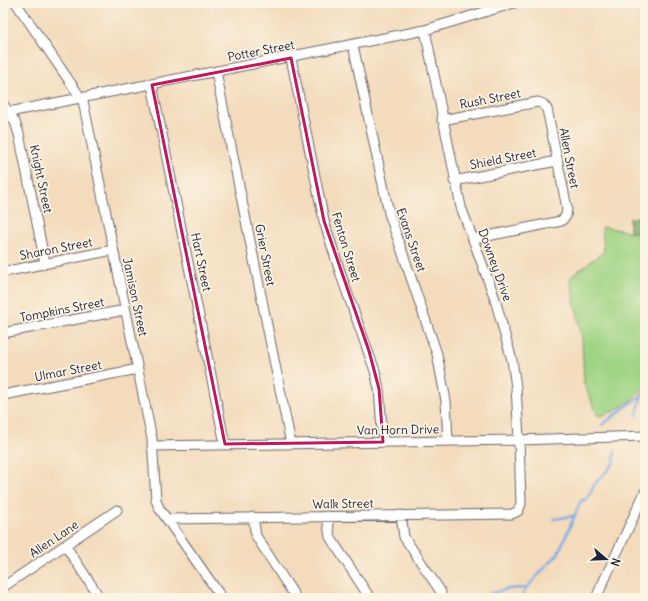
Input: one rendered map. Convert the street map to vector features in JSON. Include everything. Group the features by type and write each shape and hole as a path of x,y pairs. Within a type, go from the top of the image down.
{"street":[{"name":"Jamison Street","path":"16,3 82,99 138,369 152,446 156,500 222,598"},
{"name":"Potter Street","path":"9,112 291,58 425,30 514,3"},
{"name":"Downey Drive","path":"425,30 454,181 461,207 494,296 506,334 516,387 521,504 518,511"},
{"name":"Evans Street","path":"353,45 389,213 437,354 446,401 448,441"},
{"name":"Fenton Street","path":"291,58 324,221 342,278 375,371 379,388 383,442"},
{"name":"Grier Street","path":"216,72 291,444"},
{"name":"Hart Street","path":"152,85 225,444"},
{"name":"Rush Street","path":"442,120 538,102 543,104"},
{"name":"Knight Street","path":"3,104 15,122 19,134 45,263"},
{"name":"Allen Street","path":"473,240 564,219 567,208 547,109 543,104"},
{"name":"Shield Street","path":"454,181 557,161"},
{"name":"Sharon Street","path":"3,272 113,250"},
{"name":"Tompkins Street","path":"3,334 125,310"},
{"name":"Ulmar Street","path":"3,395 138,369"},
{"name":"Van Horn Drive","path":"152,446 519,440 645,436"},
{"path":"596,598 645,492"},
{"name":"Allen Lane","path":"3,588 117,510"},
{"name":"Walk Street","path":"168,519 512,514 518,511"},
{"path":"401,515 404,537 441,592 440,597"},
{"path":"328,516 330,537 370,598"},
{"path":"253,517 256,536 296,598"},
{"path":"65,546 100,598"}],"highlighted area":[{"path":"291,58 324,221 369,351 379,389 383,442 225,444 152,85"}],"green space":[{"path":"645,215 645,234 630,232 629,219"},
{"path":"602,227 645,234 645,387 624,405 604,415 598,416 584,384 582,338 570,279 576,272 604,252"}],"waterway":[{"path":"637,415 641,397 645,392"},
{"path":"602,425 641,397"},
{"path":"521,598 526,588 558,554 581,501 587,499 594,485 614,463 615,450"},
{"path":"554,519 573,516"},
{"path":"489,594 507,589 526,588"}]}
